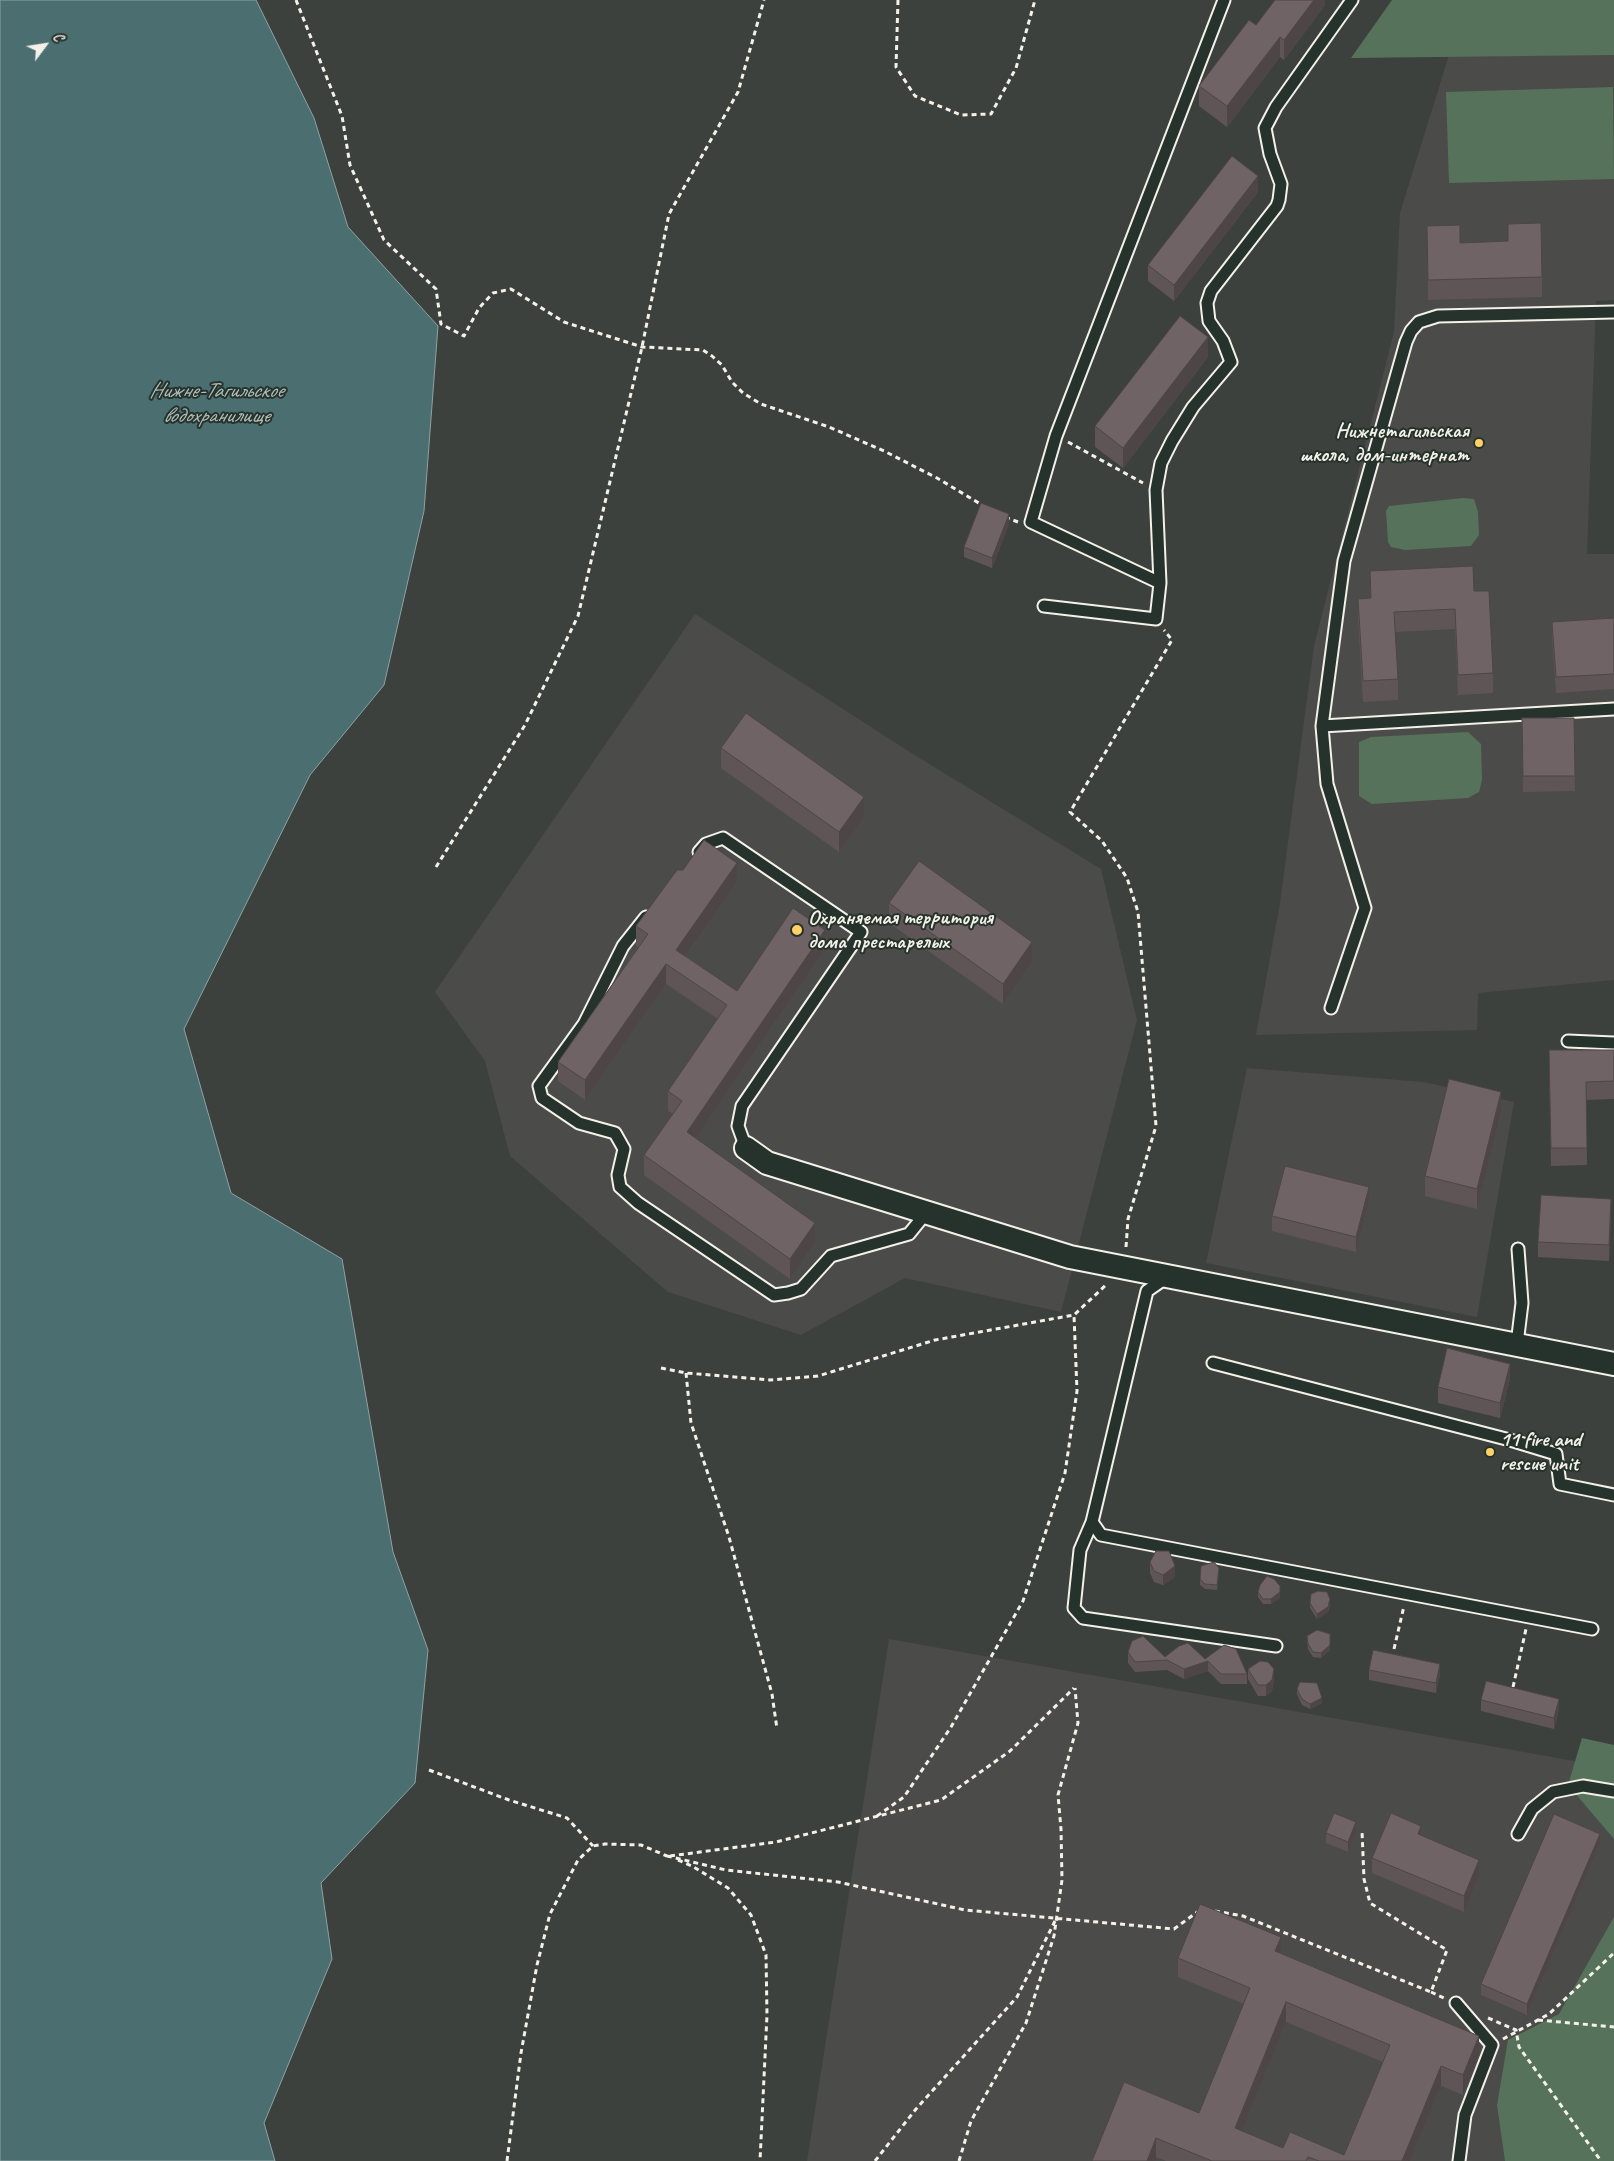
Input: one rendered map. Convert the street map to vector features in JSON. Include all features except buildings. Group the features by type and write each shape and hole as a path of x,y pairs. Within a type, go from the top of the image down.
{"street":[{"path":"746,1148 767,1163 1070,1257 1124,1266 1614,1364"}],"lane":[{"path":"1160,584 1031,522 1056,436 1224,0"},
{"path":"1044,606 1156,619 1160,584 1156,490 1161,463 1193,407 1231,362 1223,342 1209,321 1206,303 1211,291 1277,206 1281,184 1270,154 1265,128 1276,107 1352,0"},
{"path":"1331,1008 1365,908 1327,784 1322,726 1344,561 1406,342 1411,331 1419,322 1438,316 1614,312"},
{"path":"1322,726 1614,709"},
{"path":"689,863 706,844 723,838 861,932 742,1106 738,1126 746,1148"},
{"path":"654,907 624,946 584,1024 539,1086 542,1098 579,1124 615,1133 624,1149 618,1175 620,1187 638,1203 774,1295 788,1294 801,1289 831,1256 909,1234 926,1213"},
{"path":"1568,1041 1614,1043"},
{"path":"1518,1249 1522,1303 1518,1344"},
{"path":"1169,1276 1147,1291 1092,1522 1080,1550 1074,1608 1082,1618 1276,1646"},
{"path":"1213,1362 1510,1440 1556,1454 1560,1484 1614,1495"},
{"path":"1092,1522 1101,1535 1592,1628"},
{"path":"1518,1834 1532,1809 1554,1792 1583,1786 1614,1791"},
{"path":"1456,2003 1492,2045 1465,2115 1459,2161"}],"path":[{"path":"296,0 342,116 350,165 384,240 436,289 441,324 464,336 479,308 493,293 512,289 564,322 642,347 702,350 722,365 732,382 743,394 761,404 829,427 884,451 937,478 967,498 990,510"},
{"path":"436,867 525,725 578,616 642,347 669,214 738,92 764,0"},
{"path":"898,0 896,67 915,96 961,115 991,114 1016,68 1035,0"},
{"path":"1056,436 1156,490"},
{"path":"998,514 1014,522 1031,522"},
{"path":"661,1368 686,1373 770,1380 818,1376 935,1340 1074,1315 1124,1266 1128,1219 1156,1126 1138,912 1127,878 1102,841 1070,812 1172,640 1156,619"},
{"path":"877,1816 904,1797 951,1727 1023,1601 1065,1473 1077,1391 1074,1315"},
{"path":"686,1373 691,1423 729,1536 772,1694 778,1729"},
{"path":"1394,1650 1408,1592"},
{"path":"1513,1687 1528,1616"},
{"path":"668,1856 776,1842 941,1800 1010,1751 1074,1688 1078,1723 1058,1795 1062,1880 1054,1936 1026,2022 971,2121 959,2161"},
{"path":"429,1770 508,1800 567,1818 593,1846"},
{"path":"1362,1831 1364,1879 1370,1903 1446,1950 1431,1992"},
{"path":"507,2161 521,2053 537,1965 550,1914 578,1860 593,1846 605,1844 641,1845 692,1866 728,1888 751,1915 766,1955 767,2015 760,2161"},
{"path":"668,1856 726,1870 838,1882 965,1910 1174,1929 1202,1909"},
{"path":"1210,1910 1244,1916 1431,1992 1516,2030 1549,2014 1614,1953"},
{"path":"875,2161 916,2109 1017,1997 1056,1918"},
{"path":"1537,2020 1614,2026"},
{"path":"1516,2030 1519,2047 1601,2161"}],"shaded area":[{"name":"Нижнетагильская школа, дом-интернат","path":"1466,0 1614,0 1614,300 1596,301 1587,554 1614,554 1614,980 1478,993 1477,1030 1256,1035 1280,903 1314,646 1394,332 1400,213"},
{"name":"Охраняемая территория дома престарелых","path":"695,614 913,754 1101,869 1137,1020 1061,1312 905,1278 801,1335 668,1292 510,1156 485,1061 435,992"},
{"path":"1247,1068 1424,1082 1514,1102 1477,1317 1206,1263"},
{"path":"889,1639 1614,1768 1614,2161 807,2161"}],"green space":[{"path":"1392,0 1614,0 1614,55 1351,58"},
{"path":"1613,87 1614,179 1449,183 1446,92"},
{"path":"1463,498 1474,499 1478,512 1479,535 1471,546 1405,550 1391,547 1388,542 1386,511 1389,506"},
{"path":"1468,732 1481,744 1482,780 1479,792 1468,798 1372,804 1359,796 1359,742 1371,737"},
{"path":"1582,1738 1614,1745 1614,1839 1568,1785"},
{"path":"1614,1917 1614,2161 1505,2161 1497,2105 1508,2040 1559,2014"}],"water":[{"name":"Нижне-Тагильское водохранилище","path":"0,0 256,0 314,118 348,227 438,326 424,511 384,685 310,775 184,1029 231,1193 342,1259 393,1552 428,1650 415,1783 321,1883 332,1959 264,2123 275,2161 0,2161"}],"place":[{"name":"Нижнетагильская школа, дом-интернат","path":"1479,443"},
{"name":"Охраняемая территория дома престарелых","path":"797,930"},
{"name":"11 fire and rescue unit","path":"1490,1452"}]}
